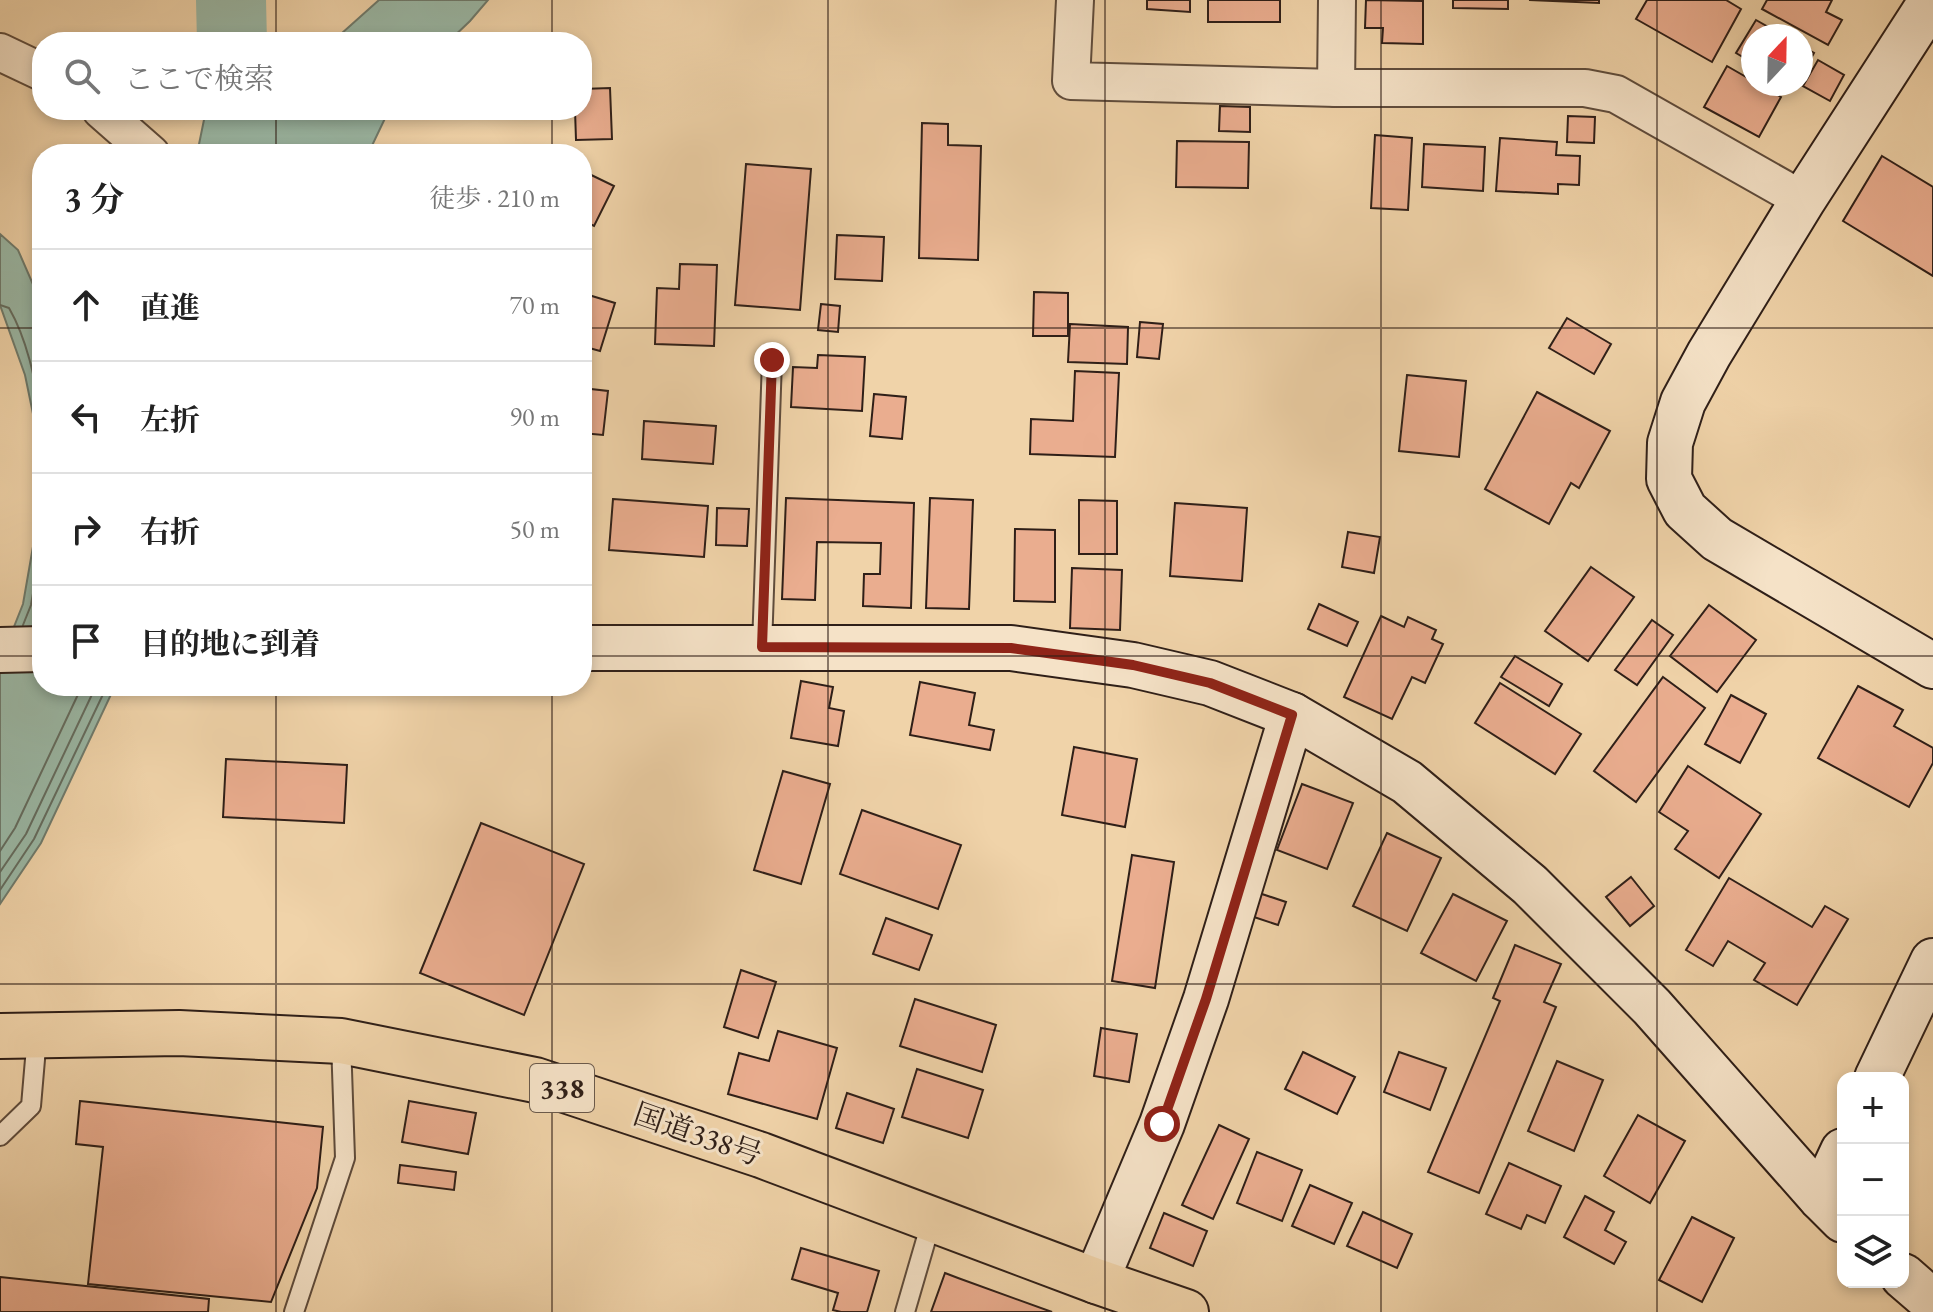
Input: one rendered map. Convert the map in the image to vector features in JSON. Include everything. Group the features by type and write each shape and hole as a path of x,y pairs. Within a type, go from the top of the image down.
{"highway":[{"name":"国道338号","path":"19,1036 179,1033 341,1041 535,1080 761,1155 1186,1312"}],"street":[{"path":"1075,0 1071,81 1336,88 1585,88 1616,94 1803,200"},
{"path":"1336,88 1337,0"},
{"path":"1932,0 1803,200 1709,354 1683,402 1670,443 1669,479 1685,510 1717,539 1933,666"},
{"path":"0,52 32,67"},
{"path":"112,120 140,144"},
{"path":"592,648 1011,648 1133,665 1210,683 1292,715 1407,782 1530,885 1652,1007 1832,1209"},
{"path":"0,650 32,649"},
{"path":"1096,1281 1162,1124 1206,999 1292,715"},
{"path":"1880,1072 1933,961"},
{"path":"1832,1209 1837,1183"},
{"path":"1909,1281 1933,1302"}],"lane":[{"path":"762,647 772,360"},
{"path":"0,1136 31,1106 19,1036"},
{"path":"294,1312 345,1158 341,1041"},
{"path":"905,1312 932,1219"}],"water":[{"path":"379,0 488,0 458,32 343,32"},
{"path":"204,120 384,120 373,144 199,144"},
{"path":"0,234 18,250 32,282 32,409 25,375 0,305"},
{"path":"32,552 32,696 110,696 41,843 0,904 0,662 23,604"}],"building":[{"path":"1147,0 1190,0 1190,12 1147,9"},
{"path":"1208,0 1280,0 1280,22 1208,22"},
{"path":"1366,0 1423,1 1423,44 1382,43 1383,28 1365,28"},
{"path":"1453,0 1508,0 1508,9 1453,8"},
{"path":"1529,0 1599,0 1599,3"},
{"path":"1647,0 1726,0 1741,9 1712,62 1636,19"},
{"path":"1767,0 1832,0 1826,12 1842,20 1828,45 1813,37 1813,24 1790,24 1762,9"},
{"path":"1818,60 1844,75 1830,101 1813,92 1813,69"},
{"path":"1727,66 1741,74 1741,96 1781,97 1759,137 1704,107"},
{"path":"610,88 612,139 576,140 575,120 592,120 592,89"},
{"path":"1220,106 1250,107 1250,132 1219,131"},
{"path":"1568,116 1595,117 1594,143 1567,142"},
{"path":"922,123 948,124 948,145 981,146 978,260 919,258"},
{"path":"1375,135 1412,138 1408,210 1371,208"},
{"path":"1500,138 1557,142 1556,155 1580,156 1579,185 1558,184 1558,194 1496,191"},
{"path":"1177,141 1249,142 1248,188 1176,187"},
{"path":"1424,144 1485,147 1483,191 1422,187"},
{"path":"1882,156 1933,187 1933,276 1843,221"},
{"path":"746,164 811,169 800,310 735,305"},
{"path":"592,175 614,186 592,225"},
{"path":"837,235 884,237 882,281 835,279"},
{"path":"680,264 717,265 714,346 655,344 657,288 679,289"},
{"path":"1034,292 1068,293 1068,336 1033,336"},
{"path":"592,296 615,303 600,351 592,349"},
{"path":"821,304 840,306 838,332 818,330"},
{"path":"1567,318 1611,344 1594,374 1549,348"},
{"path":"1140,322 1163,324 1159,359 1137,357"},
{"path":"1070,324 1128,327 1127,364 1068,362"},
{"path":"818,355 865,357 862,411 791,407 793,367 817,368"},
{"path":"1075,371 1119,373 1115,457 1030,454 1031,419 1073,421"},
{"path":"1407,375 1466,381 1459,457 1399,451"},
{"path":"592,389 608,391 603,435 592,434"},
{"path":"1537,392 1610,431 1579,488 1571,483 1549,524 1485,489"},
{"path":"874,394 906,397 902,439 870,436"},
{"path":"644,421 716,426 713,464 642,459"},
{"path":"786,498 914,503 911,608 863,606 864,574 880,574 881,543 817,542 815,600 782,599"},
{"path":"930,498 973,500 969,609 926,608"},
{"path":"613,499 708,506 704,557 609,550"},
{"path":"1079,500 1117,501 1117,554 1079,554"},
{"path":"1175,503 1247,508 1242,581 1170,576"},
{"path":"717,508 749,509 747,546 716,545"},
{"path":"1015,529 1055,530 1055,602 1014,601"},
{"path":"1348,532 1380,537 1374,573 1342,567"},
{"path":"1591,567 1634,597 1588,661 1545,631"},
{"path":"1072,568 1122,570 1120,630 1070,628"},
{"path":"1319,604 1358,622 1347,646 1308,629"},
{"path":"1709,605 1756,640 1717,692 1670,656"},
{"path":"1381,616 1404,627 1408,617 1436,630 1432,639 1443,644 1425,683 1412,677 1392,719 1344,697"},
{"path":"1652,620 1673,635 1637,685 1615,670"},
{"path":"1515,656 1562,684 1549,706 1501,677"},
{"path":"1663,677 1705,708 1636,802 1594,771"},
{"path":"801,681 833,687 829,708 844,711 838,746 791,738"},
{"path":"920,682 975,693 969,725 994,730 990,750 910,735"},
{"path":"1500,683 1581,734 1555,774 1475,723"},
{"path":"1858,686 1903,710 1894,726 1933,748 1933,763 1909,807 1818,758"},
{"path":"1731,695 1766,714 1740,763 1705,744"},
{"path":"1074,747 1137,759 1125,827 1062,815"},
{"path":"226,759 347,765 344,823 223,817"},
{"path":"1688,766 1761,814 1719,878 1675,849 1688,831 1659,812"},
{"path":"783,771 830,784 801,884 754,870"},
{"path":"1302,784 1353,803 1327,869 1277,850"},
{"path":"862,810 961,845 938,909 840,874"},
{"path":"481,823 584,864 524,1015 420,973"},
{"path":"1387,833 1441,858 1407,931 1353,906"},
{"path":"1132,855 1174,862 1155,988 1112,981"},
{"path":"1631,877 1654,906 1630,926 1606,897"},
{"path":"1729,878 1812,927 1825,906 1848,919 1797,1005 1754,980 1765,963 1728,941 1713,966 1686,950"},
{"path":"1253,891 1286,902 1278,925 1245,914"},
{"path":"1453,894 1507,921 1476,981 1421,953"},
{"path":"886,918 932,935 919,970 873,954"},
{"path":"1515,945 1561,964 1544,1002 1556,1007 1479,1193 1428,1172 1500,1001 1493,998"},
{"path":"741,970 776,982 758,1038 724,1027"},
{"path":"915,999 996,1025 982,1072 900,1046"},
{"path":"1101,1028 1137,1034 1129,1082 1094,1076"},
{"path":"778,1031 837,1048 817,1119 728,1094 739,1053 769,1061"},
{"path":"1303,1052 1355,1077 1337,1114 1285,1089"},
{"path":"1399,1052 1446,1068 1430,1110 1384,1092"},
{"path":"1557,1061 1603,1080 1574,1151 1528,1131"},
{"path":"917,1069 983,1090 968,1138 902,1117"},
{"path":"847,1093 894,1109 883,1143 836,1128"},
{"path":"80,1101 323,1127 317,1188 271,1302 88,1284 103,1147 76,1144"},
{"path":"409,1101 476,1113 468,1154 402,1142"},
{"path":"1638,1115 1685,1141 1650,1203 1604,1176"},
{"path":"1219,1125 1249,1139 1213,1219 1182,1205"},
{"path":"1257,1152 1302,1170 1282,1221 1237,1203"},
{"path":"1509,1163 1561,1186 1545,1223 1527,1215 1521,1229 1486,1214"},
{"path":"400,1165 456,1172 454,1190 398,1183"},
{"path":"1310,1185 1352,1203 1334,1244 1292,1226"},
{"path":"1585,1196 1614,1212 1605,1230 1626,1242 1614,1264 1564,1237"},
{"path":"1363,1212 1412,1234 1397,1268 1347,1246"},
{"path":"1164,1213 1207,1231 1193,1266 1150,1248"},
{"path":"1692,1217 1734,1238 1702,1302 1659,1280"},
{"path":"801,1248 879,1271 867,1312 833,1310 838,1293 792,1279"},
{"path":"945,1273 958,1278 1052,1312 931,1312"},
{"path":"0,1277 209,1299 208,1312 0,1312"}],"waterway":[{"path":"231,0 232,32"}],"route":[{"path":"772,360 762,647 1011,648 1133,665 1210,683 1292,715 1206,999 1162,1124"}]}
